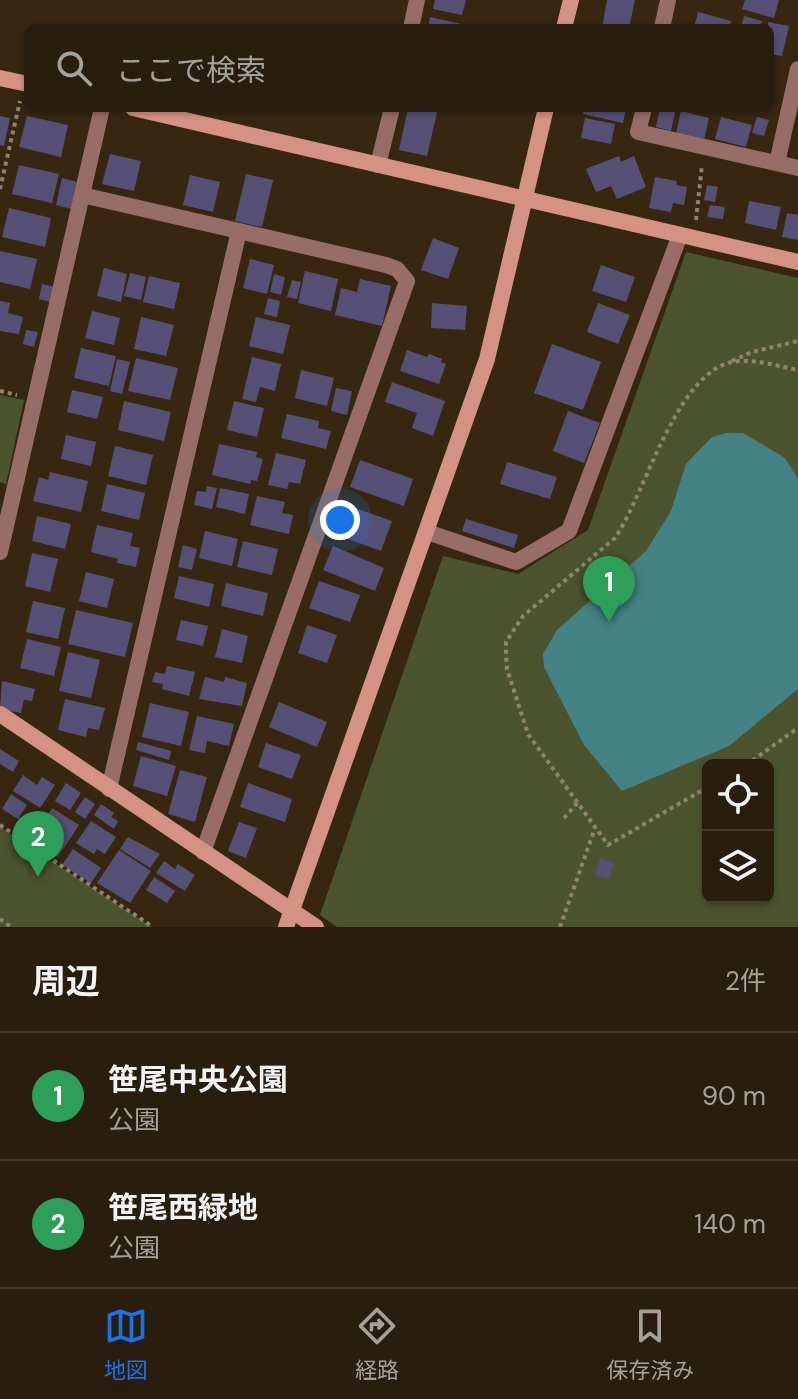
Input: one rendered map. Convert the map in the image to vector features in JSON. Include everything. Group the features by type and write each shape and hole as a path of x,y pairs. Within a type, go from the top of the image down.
{"street":[{"path":"412,24 417,0"},
{"path":"565,24 571,0"},
{"path":"663,24 668,0"},
{"path":"777,163 798,69"},
{"path":"0,78 24,84"},
{"path":"0,552 101,112"},
{"path":"150,112 798,262"},
{"path":"378,165 391,112"},
{"path":"289,919 487,359 545,112"},
{"path":"643,112 638,132 798,168"},
{"path":"82,195 386,265 397,269 407,281 203,852"},
{"path":"109,789 239,231"},
{"path":"427,532 516,562 569,531 687,236"},
{"path":"0,714 203,852 289,919 316,927"}],"path":[{"path":"0,189 24,92"},
{"path":"687,236 705,147"},
{"path":"702,790 608,845 528,734 507,669 506,642 523,616 615,538 626,522 654,457 684,403 701,382 714,370 752,352 798,341"},
{"path":"726,363 798,370"},
{"path":"754,759 798,728"},
{"path":"564,818 578,802"},
{"path":"0,825 153,927"},
{"path":"560,927 595,828"},
{"path":"0,919 11,927"}],"green space":[{"path":"686,252 798,278 798,927 337,927 320,915 443,556 518,574 588,530"},
{"path":"0,395 24,400 6,484 0,482"},
{"path":"0,827 152,927 0,927"}],"water":[{"path":"743,433 785,458 798,479 798,689 729,746 622,791 584,745 544,667 543,654 557,630 646,551 671,511 686,464 712,437"}],"building":[{"path":"435,0 466,0 462,15 433,9"},
{"path":"607,0 635,0 630,24 603,24"},
{"path":"745,0 779,0 774,18 742,9"},
{"path":"698,12 731,21 730,24 695,24"},
{"path":"744,16 762,21 761,24 742,24"},
{"path":"430,17 461,24 429,24"},
{"path":"768,22 789,26 782,56 774,55 774,24"},
{"path":"407,112 437,112 427,156 399,150"},
{"path":"583,112 625,112 623,123"},
{"path":"659,112 675,112 671,131 656,127"},
{"path":"681,112 709,118 704,140 676,134"},
{"path":"0,116 10,118 4,146 0,145"},
{"path":"27,116 68,125 61,157 19,147"},
{"path":"721,117 752,125 746,147 715,139"},
{"path":"757,117 769,120 764,136 752,133"},
{"path":"585,118 615,124 611,144 581,138"},
{"path":"110,154 141,161 134,191 102,184"},
{"path":"619,156 621,162 634,156 646,187 617,199 611,186 596,192 586,169"},
{"path":"19,165 59,174 52,203 12,194"},
{"path":"246,174 273,180 262,227 235,221"},
{"path":"190,175 220,182 213,212 183,205"},
{"path":"655,177 677,181 676,185 687,187 684,205 673,203 671,212 649,208"},
{"path":"62,178 77,182 71,209 56,205"},
{"path":"707,185 718,187 715,202 704,200"},
{"path":"749,201 781,207 776,230 745,223"},
{"path":"710,205 725,207 723,219 707,217"},
{"path":"9,208 51,218 45,247 2,237"},
{"path":"787,213 798,215 798,240 782,237"},
{"path":"433,238 459,248 448,279 421,270"},
{"path":"0,251 37,259 30,289 0,282"},
{"path":"250,259 274,265 267,294 243,288"},
{"path":"601,265 635,277 626,302 592,291"},
{"path":"104,268 127,274 121,302 97,296"},
{"path":"305,271 338,279 331,311 298,303"},
{"path":"130,273 146,277 141,300 124,296"},
{"path":"274,274 285,277 281,295 270,292"},
{"path":"149,276 180,283 174,309 143,302"},
{"path":"360,279 391,286 382,326 335,315 341,288 357,292"},
{"path":"292,280 301,282 297,299 287,297"},
{"path":"42,284 55,287 51,302 39,299"},
{"path":"268,298 280,301 277,317 264,314"},
{"path":"0,301 10,303 8,313 23,317 19,334 0,331"},
{"path":"432,303 467,306 465,330 431,328"},
{"path":"598,303 630,315 618,344 587,332"},
{"path":"92,311 120,318 114,345 85,338"},
{"path":"141,317 174,325 166,356 134,349"},
{"path":"256,317 290,325 283,354 249,346"},
{"path":"26,330 38,332 34,347 23,344"},
{"path":"552,344 601,362 583,410 534,393"},
{"path":"81,348 116,356 109,386 74,378"},
{"path":"407,350 442,359 441,362 446,364 439,384 400,371"},
{"path":"252,357 281,364 275,391 260,387 256,402 242,399"},
{"path":"136,358 178,368 170,400 128,391"},
{"path":"117,359 130,362 122,394 110,391"},
{"path":"301,370 334,378 327,406 295,398"},
{"path":"392,382 445,401 433,436 412,428 417,413 385,402"},
{"path":"336,388 352,391 347,415 331,411"},
{"path":"72,390 103,397 97,419 67,412"},
{"path":"124,401 171,412 164,441 118,430"},
{"path":"234,401 264,408 257,437 227,430"},
{"path":"568,411 600,423 584,463 553,451"},
{"path":"287,414 319,421 318,428 331,431 326,449 281,438"},
{"path":"66,435 96,442 91,466 61,459"},
{"path":"219,444 257,452 256,457 263,459 257,481 251,480 250,484 212,475"},
{"path":"115,446 153,455 146,485 108,476"},
{"path":"276,453 306,460 300,484 289,482 287,489 268,485"},
{"path":"360,460 413,479 404,506 350,487"},
{"path":"507,462 557,477 550,499 500,484"},
{"path":"50,472 88,481 81,512 33,501 39,477 48,480"},
{"path":"107,484 145,493 139,520 101,511"},
{"path":"207,486 217,488 212,509 194,505 197,491 206,492"},
{"path":"220,488 249,494 245,514 216,507"},
{"path":"257,496 285,502 282,513 293,515 289,534 250,525"},
{"path":"355,508 392,521 381,551 345,538"},
{"path":"37,516 71,524 65,549 32,541"},
{"path":"466,519 518,535 514,548 462,531"},
{"path":"97,525 133,533 130,546 140,548 136,567 91,552"},
{"path":"205,531 238,539 232,566 199,558"},
{"path":"243,541 278,549 272,575 237,567"},
{"path":"183,545 197,549 192,570 178,567"},
{"path":"333,546 384,568 375,591 323,570"},
{"path":"32,553 58,559 50,592 25,586"},
{"path":"86,572 114,579 107,608 79,601"},
{"path":"179,576 214,584 209,607 174,598"},
{"path":"319,581 360,595 350,622 309,608"},
{"path":"226,583 268,593 263,616 221,606"},
{"path":"33,601 65,608 58,639 26,632"},
{"path":"76,610 133,623 125,657 68,644"},
{"path":"181,620 208,626 203,646 176,640"},
{"path":"307,625 337,635 327,663 298,653"},
{"path":"222,629 248,636 242,663 215,657"},
{"path":"27,639 61,647 54,676 20,668"},
{"path":"68,652 100,660 91,698 59,691"},
{"path":"167,666 195,672 189,696 162,689 163,684 152,682 155,672 165,674"},
{"path":"205,677 224,682 225,677 247,683 242,706 199,699"},
{"path":"2,681 35,689 32,701 24,700 21,713 0,709"},
{"path":"65,699 105,708 99,730 88,728 86,737 58,730"},
{"path":"279,702 327,722 317,747 269,727"},
{"path":"150,703 189,712 181,746 142,737"},
{"path":"197,716 234,724 229,746 207,741 205,753 189,750"},
{"path":"138,742 171,751 169,760 136,750"},
{"path":"266,743 301,755 292,779 258,767"},
{"path":"0,749 19,761 13,772 0,764"},
{"path":"141,756 176,766 167,796 133,786"},
{"path":"180,770 207,777 195,822 168,814"},
{"path":"23,775 37,785 42,777 55,785 40,808 13,791"},
{"path":"66,783 81,793 70,810 55,801"},
{"path":"248,783 292,799 285,822 240,807"},
{"path":"11,794 27,805 18,819 2,809"},
{"path":"85,797 95,804 85,819 75,812"},
{"path":"101,804 114,813 111,817 118,821 114,829 94,815"},
{"path":"52,808 79,825 58,857 32,840"},
{"path":"91,821 116,837 105,854 97,849 94,854 76,843"},
{"path":"239,822 257,828 246,858 228,851"},
{"path":"128,837 160,854 150,868 120,849"},
{"path":"73,849 101,868 91,883 62,865"},
{"path":"119,850 151,871 130,903 97,883"},
{"path":"600,858 614,863 609,879 595,875"},
{"path":"164,861 175,869 178,864 195,875 185,891 156,873"},
{"path":"154,877 175,891 167,903 146,890"}],"place":[{"name":"笹尾中央公園","path":"609,622"},
{"name":"笹尾西緑地","path":"38,877"}]}
